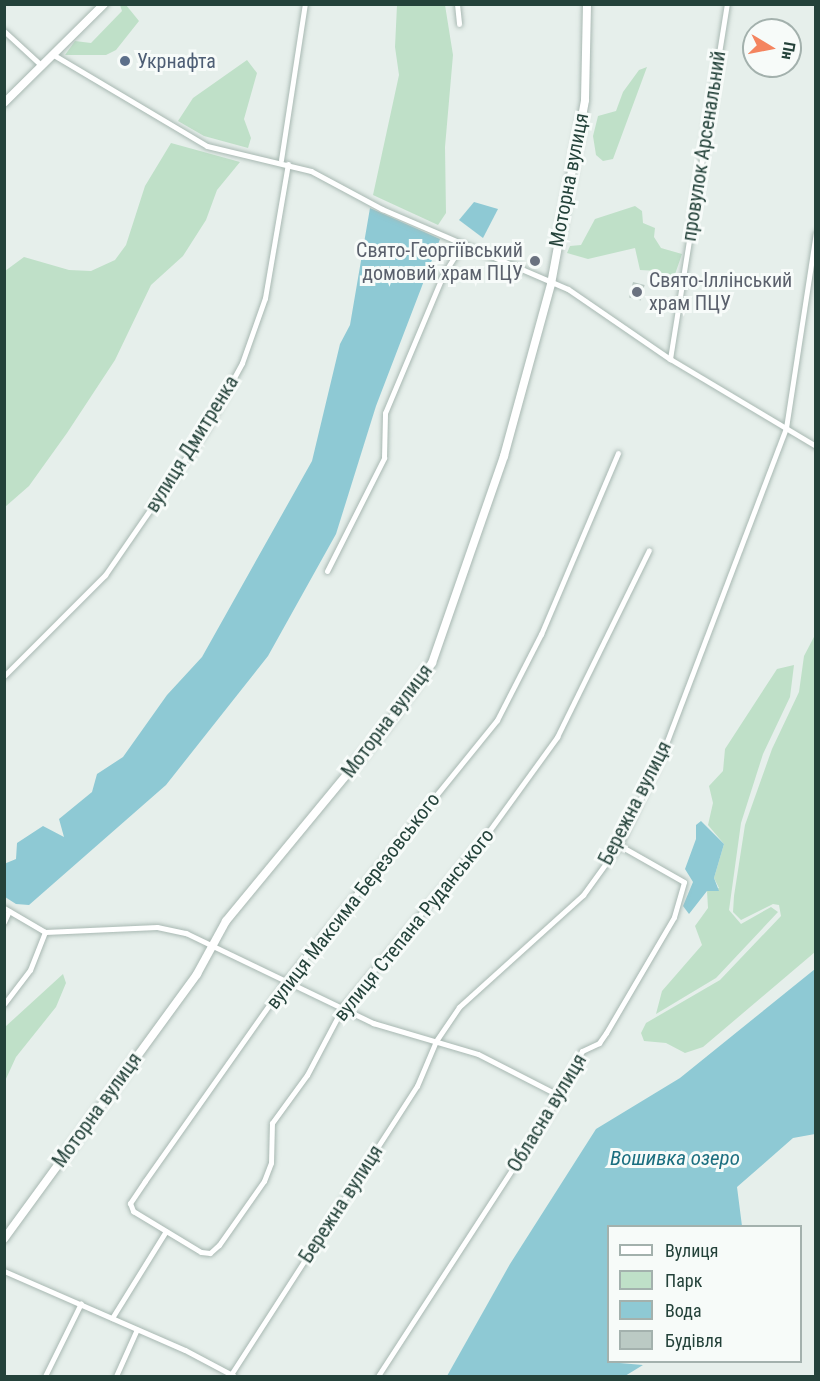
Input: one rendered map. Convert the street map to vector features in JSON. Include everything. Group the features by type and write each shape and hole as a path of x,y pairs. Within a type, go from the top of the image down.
{"street":[{"path":"4,103 104,4"},
{"path":"281,160 305,4"},
{"path":"457,4 459,24"},
{"name":"Моторна вулиця","path":"4,1239 197,974 240,902 386,727 432,663 504,456 551,284 585,100 587,4"},
{"name":"провулок Арсенальний","path":"670,359 727,4"},
{"path":"4,31 40,65"},
{"path":"52,54 207,146 281,160 462,244 551,284 568,289 670,359 816,446"},
{"name":"вулиця Дмитренка","path":"4,676 105,575 207,427 242,363 265,298 288,164"},
{"name":"Бережна вулиця","path":"231,1376 417,1086 436,1041 459,1007 583,895 619,845 664,749 786,428 816,233"},
{"path":"327,571 384,458 386,413 443,275 462,244"},
{"name":"вулиця Максима Березовського","path":"166,1231 133,1211 130,1203 286,981 497,720 541,634 618,453"},
{"name":"вулиця Степана Руданського","path":"166,1231 201,1252 210,1252 219,1245 264,1181 271,1163 272,1123 307,1075 344,1007 538,766 585,683 649,550"},
{"name":"Обласна вулиця","path":"378,1377 558,1095 582,1051 599,1043 662,943 683,890 678,876 619,845"},
{"path":"4,922 7,910 45,932 172,928 383,1027 436,1041 520,1072 558,1095"},
{"path":"4,1004 30,970 45,932"},
{"path":"112,1317 166,1231"},
{"path":"4,1271 112,1317 231,1376"},
{"path":"45,1377 81,1303"},
{"path":"116,1377 137,1329"}],"green space":[{"path":"120,5 126,5 139,21 116,50 106,55 65,55 75,41 91,43 122,11"},
{"path":"397,5 445,5 453,55 445,147 446,213 438,225 373,195 399,75 395,47"},
{"path":"247,60 257,73 244,119 251,138 248,148 204,136 178,121 193,98"},
{"path":"647,67 613,159 603,161 596,155 593,136 598,116 616,111 623,92 639,70"},
{"path":"171,143 240,162 217,190 206,220 183,256 151,285 115,360 67,433 29,486 5,507 5,271 24,257 69,270 91,271 115,260 126,245 145,186"},
{"path":"635,206 642,211 643,223 655,228 654,237 661,248 682,254 672,283 659,271 640,270 635,248 588,259 567,253 570,246 581,245 595,219"},
{"path":"815,635 815,952 703,1047 685,1053 666,1043 644,1041 641,1033 646,1023 720,980 781,916 779,905 773,904 741,920 733,912 734,896 745,825 772,749 799,692 804,656"},
{"path":"794,665 790,697 763,754 741,823 729,910 741,924 771,907 778,912 716,978 656,1014 662,991 702,945 695,926 708,908 707,891 719,888 714,878 724,844 708,825 713,803 709,786 723,771 725,749 777,669"},
{"path":"63,974 66,983 56,1007 16,1057 5,1081 5,1027"}],"water":[{"path":"474,202 498,209 483,238 459,220"},
{"path":"370,208 440,239 376,406 336,534 268,656 166,785 29,905 16,904 5,897 4,864 16,859 17,843 43,826 64,837 59,819 92,792 97,774 123,757 167,695 202,657 312,461 340,344 350,325"},
{"path":"701,821 724,844 714,878 719,891 707,891 689,914 683,906 693,882 685,869 696,839 696,825"},
{"name":"Вошивка озеро","path":"815,969 815,1134 793,1138 737,1187 742,1225 607,1225 607,1363 643,1365 625,1376 447,1376 510,1264 596,1129 680,1078"}],"building":[{"name":"Свято-Іллінський храм ПЦУ","path":"633,282 645,285 641,300 629,298"}],"place":[{"name":"Укрнафта","path":"125,61"},
{"name":"Свято-Георгіївський домовий храм ПЦУ","path":"535,261"},
{"name":"Свято-Іллінський храм ПЦУ","path":"637,292"}]}
